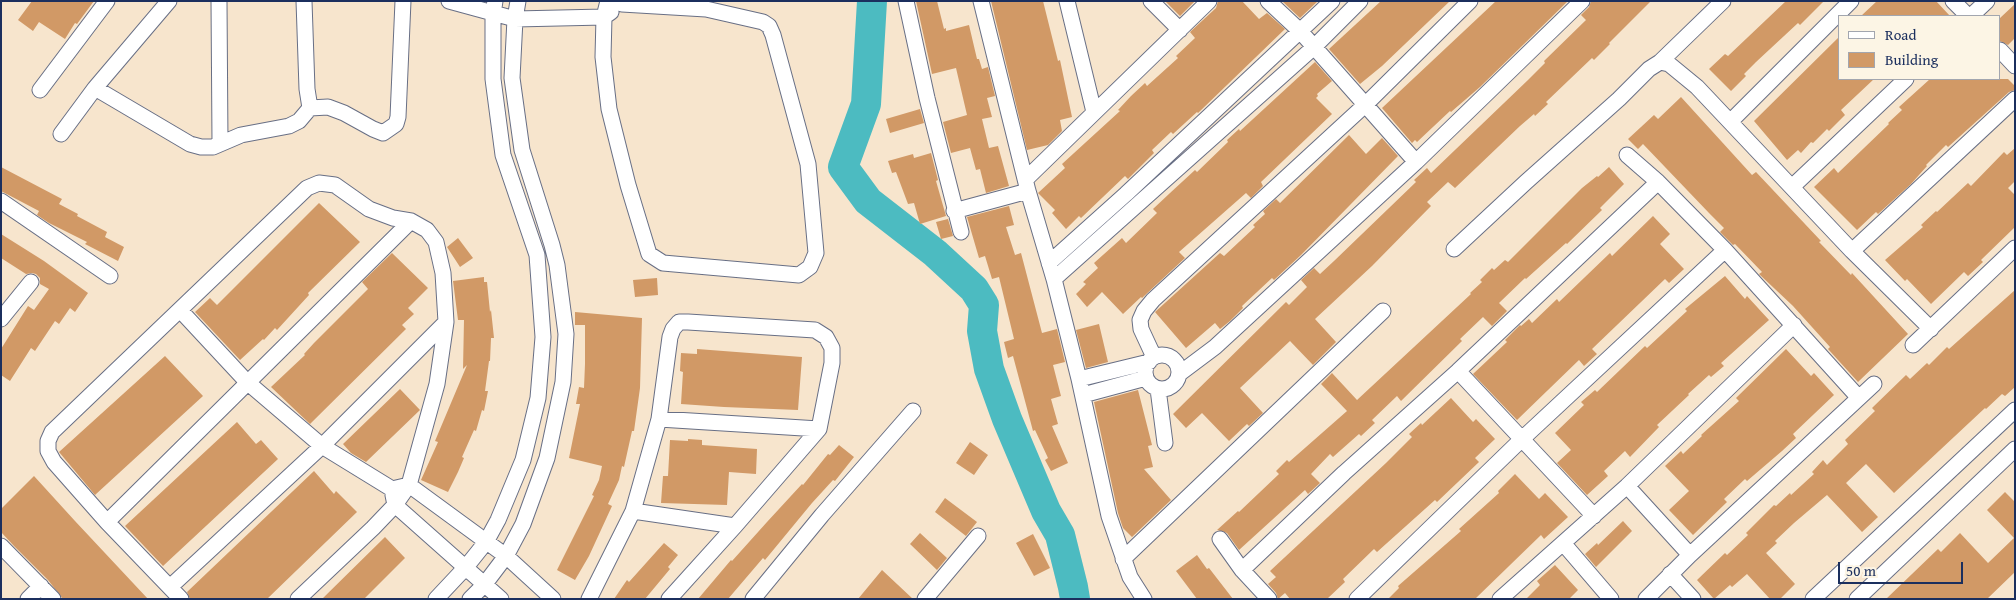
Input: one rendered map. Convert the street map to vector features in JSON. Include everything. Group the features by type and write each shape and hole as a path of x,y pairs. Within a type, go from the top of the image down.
{"street":[{"path":"40,90 107,1"},
{"path":"61,134 95,88 169,1"},
{"path":"219,1 220,142"},
{"path":"304,1 307,89 310,108"},
{"path":"95,88 190,144 202,147 213,147 220,142 242,135 289,126 298,121 310,108 328,107 383,133 396,124 398,117 403,1"},
{"path":"449,1 494,8 514,18 604,17"},
{"path":"470,599 484,585 506,556 523,524 547,458 562,382 566,334 552,245 522,150 512,78 514,18 518,1"},
{"path":"906,1 960,232"},
{"path":"981,1 1027,185 1054,279 1083,395 1096,462 1122,558 1130,577 1144,599"},
{"path":"1066,1 1094,112"},
{"path":"1152,1 1180,30"},
{"path":"954,211 1027,185 1094,112 1209,1"},
{"path":"1268,1 1300,31 1313,48 1416,162"},
{"path":"1049,263 1126,194 1332,1"},
{"path":"1054,279 1313,48 1360,1"},
{"path":"1079,379 1151,360 1161,355 1168,356 1178,366 1179,374 1172,386 1158,389 1152,386 1146,378 1146,369 1151,360 1140,329 1140,320 1144,310 1152,300 1365,106 1470,1"},
{"path":"1179,374 1215,347 1416,162 1582,1"},
{"path":"1454,249 1660,62 1723,1"},
{"path":"1730,122 1851,1"},
{"path":"1954,1 1969,15"},
{"path":"1971,15 1987,1"},
{"path":"615,2 706,9 763,22 769,26 808,164 816,254 810,267 799,275 663,263 649,254 628,185 609,109 603,57 604,17 615,2"},
{"path":"436,599 466,568 486,542 498,520 524,460 538,398 543,337 537,255 503,155 493,80 494,8"},
{"path":"2001,51 2015,66"},
{"path":"1660,62 1669,64 1697,87 1793,186 1852,251 1931,329"},
{"path":"1793,186 1905,80"},
{"path":"1852,251 2015,99"},
{"path":"1627,154 1658,182 1725,250 1859,398"},
{"path":"1242,570 1344,473 1458,371 1658,182"},
{"path":"181,599 107,522 54,462 48,451 48,441 52,432 307,188 319,183 335,185 369,209 393,218 411,221 427,230 436,242 443,273 446,322 437,384 409,485 395,505 298,599"},
{"path":"1126,194 1137,206"},
{"path":"1,201 110,276"},
{"path":"107,522 411,221"},
{"path":"1913,345 2015,248"},
{"path":"1357,599 1522,439 1725,250"},
{"path":"1,319 31,282"},
{"path":"180,310 247,382 322,446 392,489 409,485 506,556 554,599"},
{"path":"1122,558 1383,311"},
{"path":"170,587 322,446 446,322"},
{"path":"589,599 633,511 659,419 670,337 673,328 679,322 815,330 826,337 832,348 832,362 819,429 670,599"},
{"path":"1500,599 1627,486 1794,325"},
{"path":"1458,371 1594,516"},
{"path":"1083,395 1146,378"},
{"path":"1650,597 1690,554 1874,384"},
{"path":"1158,389 1165,443"},
{"path":"1814,599 2015,410"},
{"path":"753,599 822,515 913,411"},
{"path":"659,419 819,429"},
{"path":"1857,599 2015,449"},
{"path":"1627,486 1690,554"},
{"path":"392,489 395,505 501,599"},
{"path":"633,511 735,526"},
{"path":"925,599 978,536"},
{"path":"1220,539 1242,570 1268,599"},
{"path":"1563,543 1611,599"},
{"path":"1,546 53,599"},
{"path":"1670,574 1693,599"},
{"path":"28,599 41,586"}],"building":[{"path":"32,1 94,1 77,24 75,23 65,39 39,22 33,31 18,20"},
{"path":"916,1 937,1 946,31 969,25 977,59 979,59 982,69 988,67 995,96 987,98 992,117 982,119 989,148 998,146 1009,186 986,193 980,169 976,170 970,148 951,153 943,122 967,115 956,68 932,74"},
{"path":"991,1 1043,1 1058,61 1060,60 1072,117 1060,120 1062,131 1048,145 1027,150"},
{"path":"1165,1 1195,1 1180,16"},
{"path":"1218,1 1242,1 1259,19 1267,13 1285,29 1198,113 1173,134 1171,132 1152,150 1154,153 1128,179 1125,176 1081,218 1079,216 1066,229 1052,213 1055,210 1038,193 1065,168 1062,164 1120,111 1118,110 1131,96 1145,83 1147,86 1178,58 1176,56 1195,38 1190,32 1216,8"},
{"path":"1282,1 1318,1 1300,18"},
{"path":"1381,1 1450,1 1382,66 1360,84 1329,49"},
{"path":"1496,1 1568,1 1480,87 1450,111 1417,142 1415,140 1412,143 1382,108"},
{"path":"1591,1 1651,1 1594,60 1592,58 1546,102 1548,104 1520,126 1455,188 1448,182 1427,202 1431,206 1372,266 1315,319 1336,342 1313,365 1290,341 1240,388 1263,413 1249,426 1247,424 1229,441 1202,413 1186,428 1173,414 1286,302 1289,305 1307,287 1301,280 1314,268 1320,274 1416,182 1414,180 1427,168 1431,173 1528,80 1545,63 1544,61 1586,20 1581,15 1589,7"},
{"path":"1786,1 1824,1 1800,25 1798,23 1756,62 1744,74 1746,76 1731,91 1709,69 1725,54 1728,56"},
{"path":"1877,1 1936,1 1949,15 1862,15"},
{"path":"2015,4 2015,38 2008,45 2001,42 2001,17"},
{"path":"1838,38 1838,80 1873,80 1841,110 1845,115 1829,131 1827,129 1801,153 1798,150 1787,160 1754,121"},
{"path":"1315,62 1332,81 1317,94 1316,98 1332,114 1261,182 1263,186 1251,198 1246,193 1179,252 1185,258 1123,314 1102,292 1087,307 1076,294 1086,284 1083,282 1098,268 1094,263 1122,238 1126,243 1157,213 1153,209 1195,170 1197,172 1228,142 1227,140 1239,129 1240,131"},
{"path":"2008,79 2015,86 2015,90 2009,92 1948,147 1946,145 1926,165 1911,184 1857,230 1814,187 1834,168 1838,173 1902,110 1899,107 1929,80"},
{"path":"1681,97 1752,175 1756,172 1821,241 1819,242 1851,275 1852,273 1908,334 1858,382 1793,306 1759,274 1762,272 1735,244 1733,245 1720,232 1724,228 1643,144 1638,149 1628,139 1654,115 1658,119"},
{"path":"920,109 924,123 890,133 886,119"},
{"path":"1349,135 1366,154 1382,138 1398,156 1301,255 1274,280 1272,278 1242,306 1243,308 1230,321 1220,329 1215,323 1186,348 1155,312 1220,253 1224,256 1255,227 1253,225 1265,214 1263,211 1276,199 1280,203"},
{"path":"2015,148 2015,181 2008,188 2015,195 2015,227 1981,260 1983,262 1968,276 1964,272 1931,304 1885,260 1923,227 1921,225 1968,183 1971,186 2004,152 2007,155"},
{"path":"931,153 938,180 936,181 946,216 920,224 914,203 908,204 896,172 892,173 888,161 913,154 914,158"},
{"path":"1,167 62,199 59,204 107,232 105,237 124,247 118,261 85,244 87,242 49,223 37,215 39,211 1,191"},
{"path":"1609,167 1624,184 1600,208 1602,210 1567,244 1525,278 1499,303 1507,311 1492,326 1483,317 1460,339 1462,341 1401,401 1397,396 1372,420 1375,423 1361,436 1359,434 1333,457 1330,454 1311,474 1320,483 1308,494 1305,490 1239,550 1227,533 1217,530 1279,474 1276,471 1287,460 1289,462 1347,411 1321,384 1332,373 1357,400 1471,294 1482,282 1480,280 1492,268 1494,270 1505,260 1508,262 1582,188"},
{"path":"319,203 360,242 308,293 309,295 277,330 275,328 240,360 195,312 210,298 217,305"},
{"path":"1009,206 1014,225 1006,227 1015,255 1021,253 1042,333 1057,329 1065,362 1053,365 1061,396 1051,399 1058,424 1052,426 1068,463 1051,471 1045,460 1048,458 1035,430 1033,431 1013,356 1008,358 1004,342 1014,339 999,277 992,279 985,256 979,258 967,217"},
{"path":"1653,216 1670,234 1660,244 1684,269 1669,283 1665,279 1592,349 1597,354 1584,366 1579,360 1517,420 1473,374 1507,342 1505,340 1520,325 1529,319 1532,323 1557,299 1559,302 1610,253 1612,256"},
{"path":"948,219 953,236 941,239 936,222"},
{"path":"1,234 44,261 88,293 75,312 70,308 59,324 55,321 35,351 31,348 10,381 1,375 1,349 28,306 34,310 49,289 40,284 40,278 36,274 26,274 1,258"},
{"path":"458,238 473,258 460,267 447,247"},
{"path":"392,253 428,288 408,308 414,314 402,325 406,329 310,424 271,387 305,355 314,343 368,289 362,282"},
{"path":"1725,276 1745,299 1747,296 1769,320 1721,363 1724,366 1711,377 1709,375 1688,394 1657,425 1659,427 1630,457 1625,451 1604,471 1608,476 1587,495 1557,463 1571,450 1555,433 1584,405 1581,402 1595,390 1597,392 1645,346 1647,348 1687,311 1685,309"},
{"path":"484,277 484,282 487,282 494,338 491,338 490,361 485,391 488,391 484,411 482,410 476,431 474,430 462,457 464,458 448,492 421,480 438,442 435,441 467,365 463,369 464,320 458,320 453,281"},
{"path":"657,278 658,295 635,297 633,280"},
{"path":"2015,290 2015,387 2005,396 2002,394 1985,408 1894,493 1866,464 1846,483 1878,517 1862,532 1827,495 1794,523 1775,541 1777,543 1766,553 1795,584 1780,599 1770,599 1747,574 1714,599 1697,580 1725,553 1727,555 1748,535 1746,533 1774,505 1776,506 1790,493 1791,495 1814,474 1812,472 1823,460 1827,465 1848,444 1845,440 1875,411 1872,408 1906,375 1910,379 1927,363 1929,365 1947,347 1949,349"},
{"path":"575,312 642,318 640,388 634,431 632,431 624,467 622,466 619,480 608,504 612,506 589,556 575,580 557,570 594,496 592,495 599,480 602,466 569,458 580,404 576,404 579,387 584,388 585,364 585,325 575,325"},
{"path":"1099,324 1108,362 1086,368 1076,330"},
{"path":"697,349 802,357 798,410 681,404 683,372 680,371 681,353 697,354"},
{"path":"1786,349 1811,376 1814,373 1834,395 1793,434 1796,438 1747,481 1745,479 1724,499 1727,502 1693,535 1669,510 1689,491 1665,466 1681,451 1683,454 1739,401 1736,398"},
{"path":"165,356 203,396 95,495 59,452"},
{"path":"400,389 420,410 366,462 351,453 343,444"},
{"path":"1138,390 1152,445 1148,446 1153,467 1144,469 1171,500 1132,537 1123,528 1118,513 1094,402"},
{"path":"1451,398 1473,422 1476,419 1495,439 1475,458 1479,462 1437,502 1435,500 1377,552 1374,549 1343,579 1345,582 1327,599 1290,599 1285,593 1278,599 1276,593 1268,584 1276,577 1270,571 1386,463 1412,437 1409,434 1421,423 1422,425"},
{"path":"237,422 256,444 261,440 278,459 163,566 125,526"},
{"path":"688,439 702,440 702,445 757,449 756,474 729,472 727,505 661,503 663,476 668,476 670,440 688,441"},
{"path":"970,442 988,455 974,475 956,463"},
{"path":"839,445 854,457 835,481 833,480 812,503 765,560 763,558 728,599 698,599 731,560 803,485 828,454 830,455"},
{"path":"314,471 334,494 336,491 357,512 267,599 190,599 187,592"},
{"path":"1515,474 1539,499 1545,493 1568,517 1544,539 1541,535 1475,599 1388,599 1399,588 1398,586 1461,531 1459,529 1499,493 1498,491"},
{"path":"34,476 148,599 63,599 48,580 1,532 1,509"},
{"path":"2005,492 2015,502 2015,572 1987,599 1886,599 1938,549 1941,552 1960,533 1988,563 2014,538 1987,510"},
{"path":"945,498 977,522 966,536 935,512"},
{"path":"1623,521 1632,531 1596,567 1585,554 1597,543 1598,545"},
{"path":"920,533 947,558 937,570 910,544"},
{"path":"1033,534 1050,568 1034,576 1016,543"},
{"path":"385,537 405,558 364,599 322,599"},
{"path":"664,543 678,555 668,567 670,569 645,599 614,599 627,580 629,582"},
{"path":"1197,555 1233,599 1197,599 1176,571"},
{"path":"1555,565 1578,590 1569,599 1526,599 1540,585 1537,581"},
{"path":"882,570 913,599 858,599"}],"waterway":[{"path":"872,1 866,104 843,167 868,201 935,253 974,289 984,305 982,331 989,369 1007,419 1046,511 1060,535 1075,599"}]}
